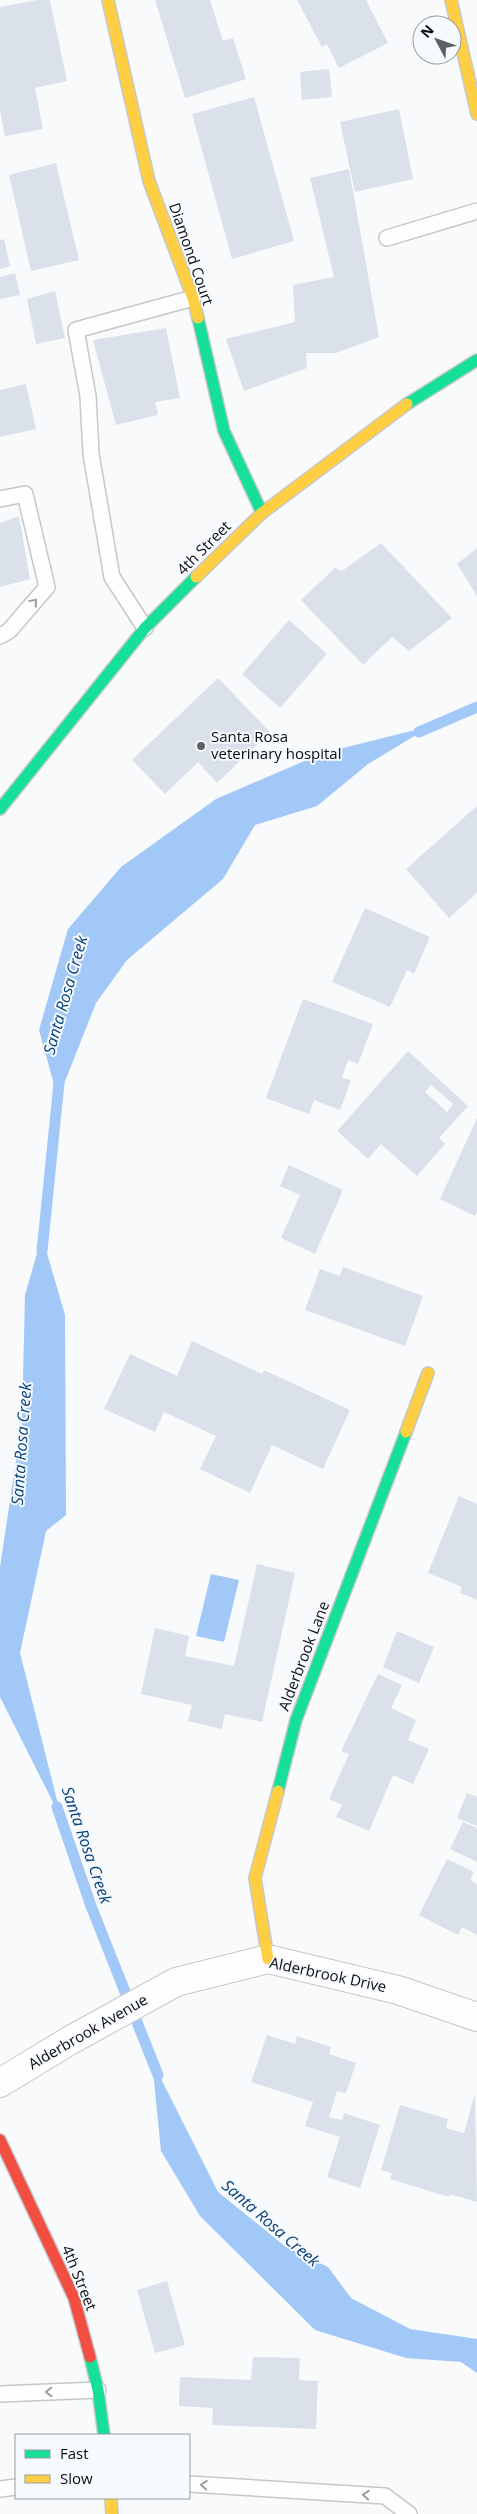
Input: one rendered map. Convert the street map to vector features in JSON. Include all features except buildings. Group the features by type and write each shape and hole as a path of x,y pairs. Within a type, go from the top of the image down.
{"street":[{"name":"Diamond Court","path":"108,0 149,181 193,298 224,431 262,513"},
{"path":"451,0 477,114"},
{"name":"4th Street","path":"0,809 145,628 262,513 401,408 477,360"},
{"name":"Alderbrook Lane","path":"268,1959 255,1878 296,1720 428,1373"},
{"name":"Alderbrook Drive","path":"176,1982 268,1959 398,1990 477,2016"},
{"name":"Alderbrook Avenue","path":"0,2083 69,2041 176,1982"},
{"name":"4th Street","path":"0,2140 74,2298 98,2390 104,2434"},
{"path":"111,2499 112,2514"}],"lane":[{"path":"387,238 477,211"},
{"path":"145,628 112,578 91,454 88,396 76,330 193,298"},
{"path":"0,499 24,494 47,587 9,631 0,636"},
{"path":"0,2394 98,2390"},
{"path":"190,2484 385,2496 409,2514"},
{"path":"0,2489 15,2487"}],"water":[{"path":"431,726 368,764 317,806 255,825 223,879 127,960 96,1003 58,1099 39,1030 68,929 121,867 216,799 323,753"},
{"path":"42,1236 65,1315 66,1515 46,1531 20,1653 62,1820 0,1697 0,1567 22,1421 25,1295"},
{"path":"211,1574 239,1580 224,1642 196,1636"},
{"path":"152,2061 218,2192 286,2247 328,2267 351,2298 410,2329 477,2339 477,2373 461,2362 406,2358 315,2330 200,2216 161,2151"}],"waterway":[{"name":"Santa Rosa Creek","path":"419,732 477,707"},
{"name":"Santa Rosa Creek","path":"42,1251 59,1083"},
{"name":"Santa Rosa Creek","path":"57,1807 91,1906 158,2075"}],"traffic: fast":[{"path":"198,318 224,431 262,513"},
{"path":"407,404 477,360"},
{"path":"0,809 145,628 196,577"},
{"path":"278,1791 296,1720 406,1432"},
{"path":"90,2357 98,2390 104,2434"}],"traffic: slow":[{"path":"108,0 149,181 193,298 198,318"},
{"path":"451,0 477,114"},
{"path":"196,577 262,513 407,404"},
{"path":"406,1432 428,1373"},
{"path":"268,1959 255,1878 278,1791"},
{"path":"111,2499 112,2514"}],"traffic: jam":[{"path":"0,2140 74,2298 90,2357"}],"place":[{"name":"Santa Rosa veterinary hospital","path":"201,746"}]}
